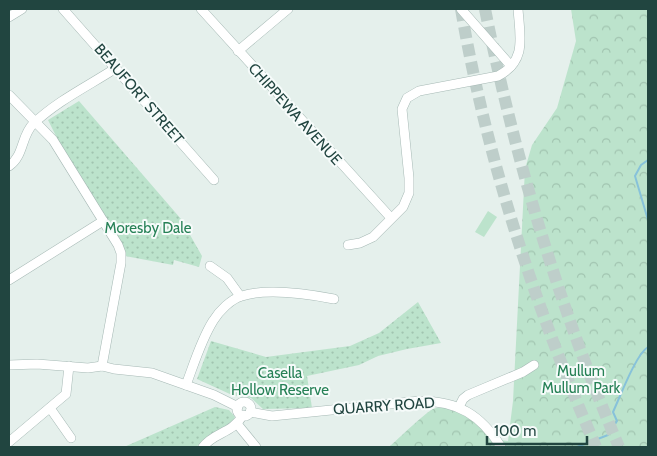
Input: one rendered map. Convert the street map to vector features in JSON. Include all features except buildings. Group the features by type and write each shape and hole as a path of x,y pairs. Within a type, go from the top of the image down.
{"street":[{"path":"9,17 22,9"},
{"name":"BEAUFORT STREET","path":"63,9 214,180"},
{"name":"CHIPPEWA AVENUE","path":"201,9 391,218"},
{"path":"238,51 288,9"},
{"path":"461,9 511,66"},
{"path":"348,244 360,243 373,237 403,207 409,193 402,109 407,98 419,91 498,76 506,72 519,55 520,50 518,9"},
{"path":"9,166 17,160 29,130 36,122 47,112 116,68"},
{"path":"9,96 53,140 118,244 121,254 120,263 102,366"},
{"path":"9,280 103,220"},
{"path":"210,266 227,278 240,296"},
{"path":"186,384 213,320 225,306 240,296 261,292 310,294 334,300"},
{"path":"9,365 29,364 88,368 102,366 114,370 152,373 186,384 238,407 239,413 247,414"},
{"path":"459,407 463,399 468,395 523,372 534,365"},
{"path":"9,442 66,394 69,366"},
{"name":"QUARRY ROAD","path":"247,414 272,416 420,401 438,401 459,407 478,419 493,434 501,447"},
{"path":"50,408 71,438"},
{"path":"203,447 212,438 238,425 247,414"},
{"path":"238,425 256,447"}],"green space":[{"name":"Mullum Mullum Park","path":"571,9 648,9 648,447 389,447 429,411 442,407 450,408 466,415 492,439 508,441 513,401 525,169 532,145 557,108 576,41"},
{"name":"Moresby Dale","path":"79,101 181,219 202,256 199,267 174,260 173,265 125,256 124,249 59,142 48,120"},
{"path":"488,211 497,217 484,237 475,232"},
{"name":"Casella Hollow Reserve","path":"418,302 441,343 378,356 359,365 307,376 312,408 263,409 251,398 232,395 197,379 211,341 266,357 350,346 379,333"},
{"path":"215,407 229,410 235,417 231,424 196,447 124,447"}],"waterway":[{"path":"648,160 641,165 635,176 648,220"},
{"path":"577,447 608,435 617,421 613,412 633,367 643,351 648,347"}],"tunnel":[{"path":"461,9 484,121 515,232 553,341 596,447"},
{"path":"485,9 510,121 541,232 577,341 619,447"}]}
